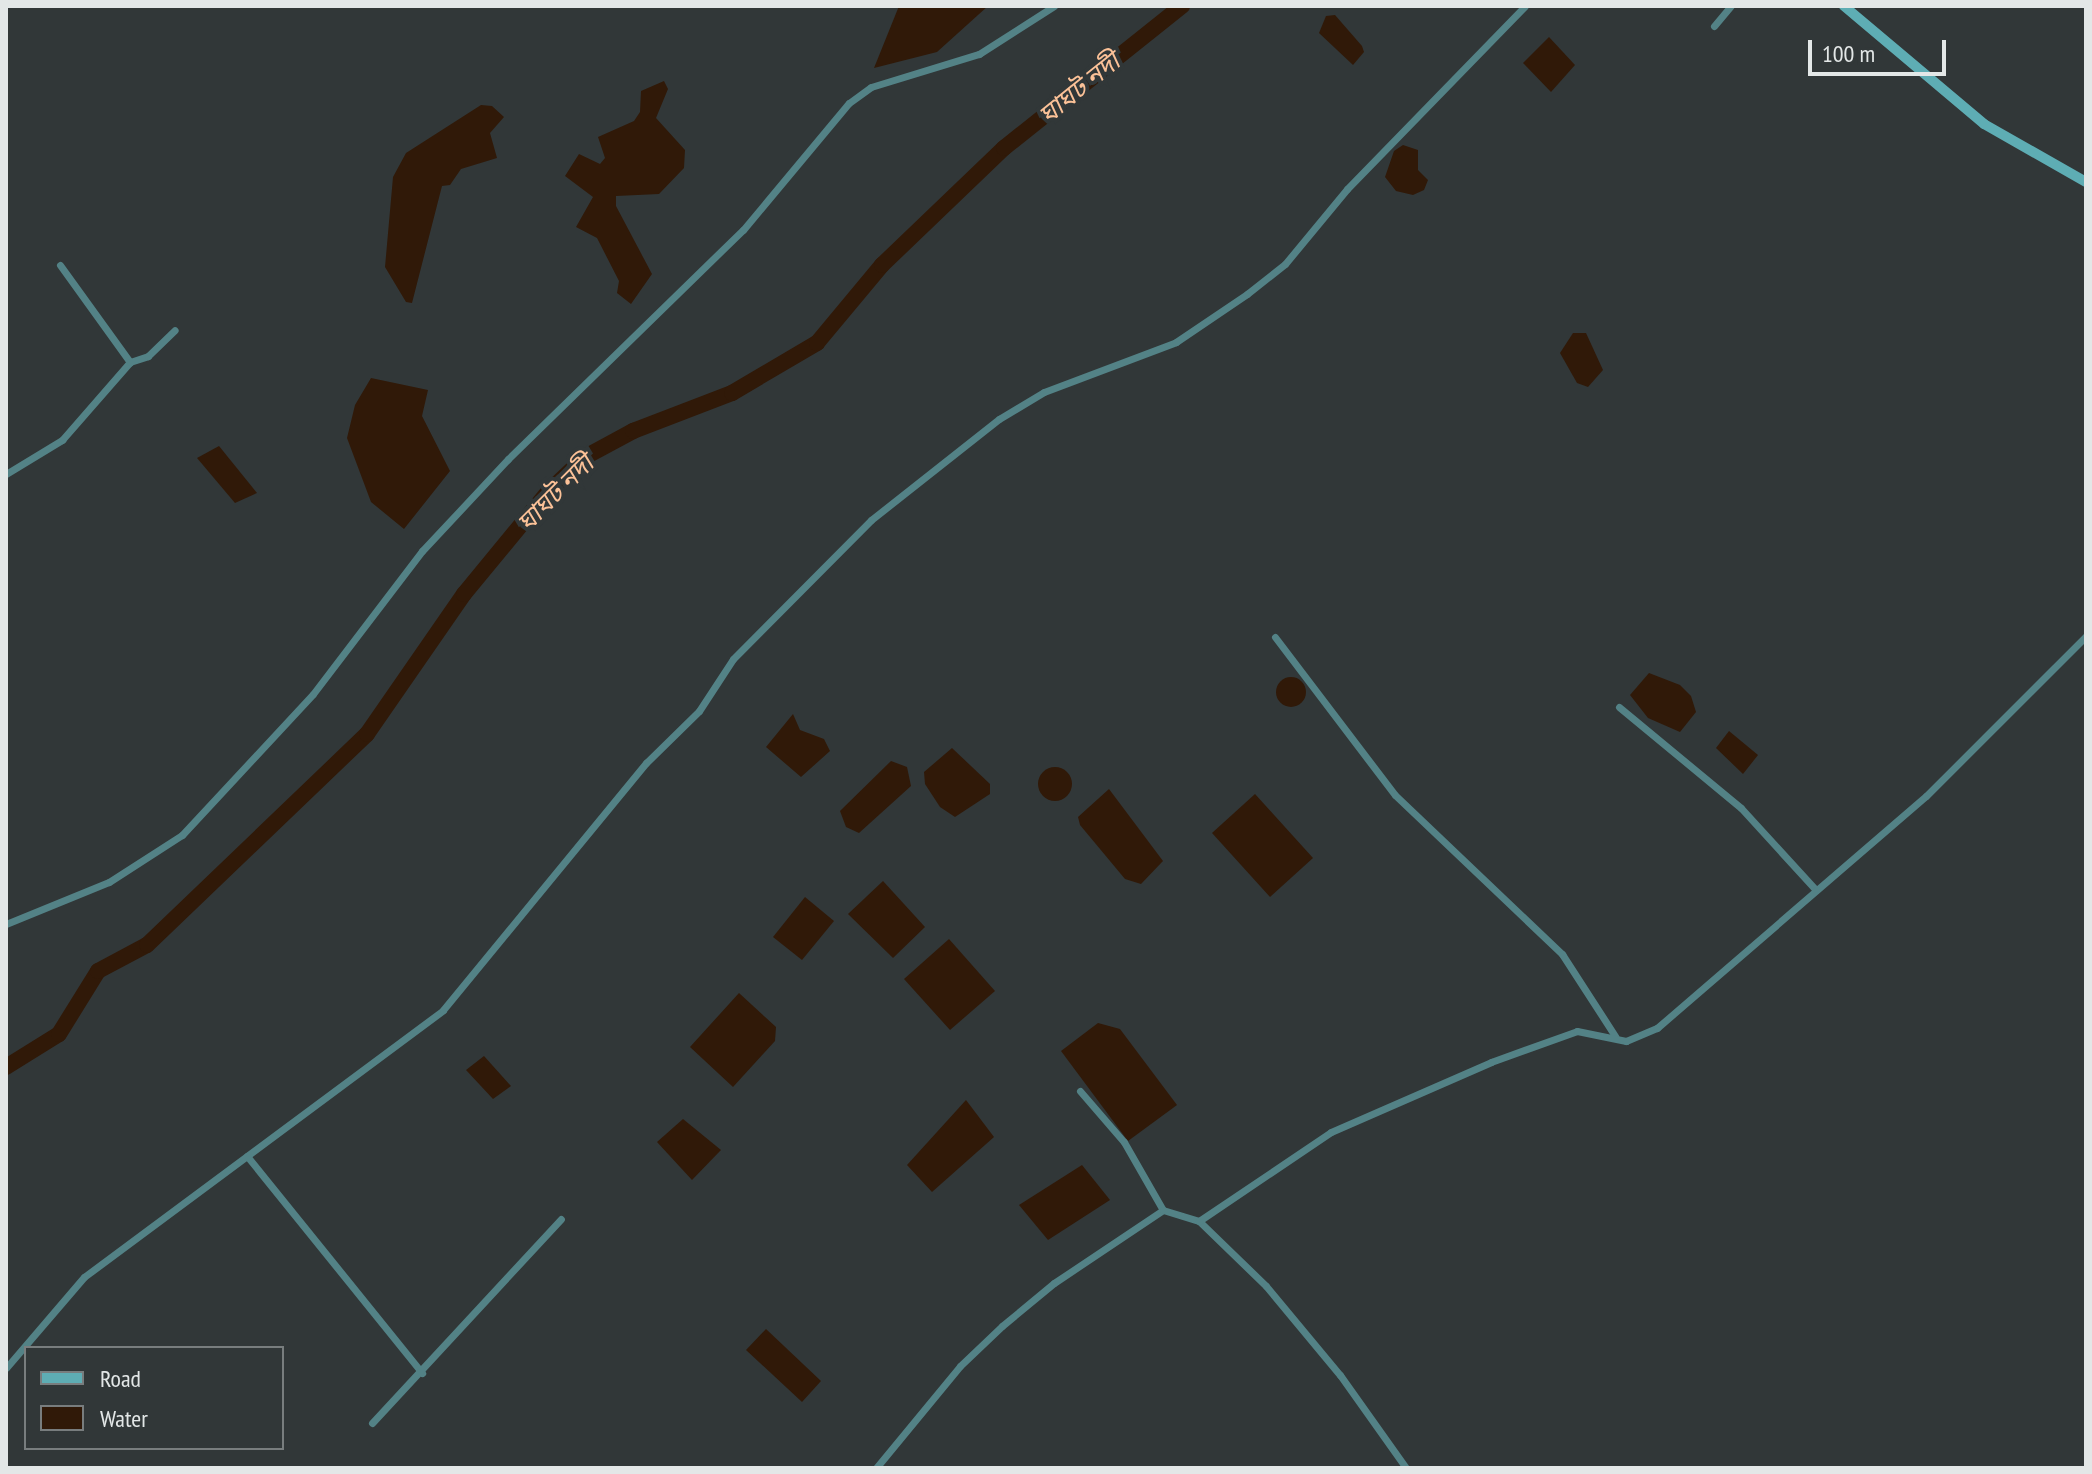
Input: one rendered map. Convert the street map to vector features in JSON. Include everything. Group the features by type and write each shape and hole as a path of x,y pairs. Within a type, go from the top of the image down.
{"main road":[{"path":"1844,6 1984,124 2086,182"}],"street":[{"path":"6,924 109,882 182,835 313,694 422,551 508,459 743,230 849,103 871,87 979,54 1054,6"},
{"path":"25,1346 84,1277 443,1010 646,763 699,711 733,659 871,520 999,419 1044,392 1176,342 1247,294 1285,264 1347,189 1525,6"},
{"path":"1714,26 1731,6"},
{"path":"60,265 130,362"},
{"path":"6,474 62,440 130,362 148,356 175,330"},
{"path":"1199,1221 1331,1132 1384,1106 1577,1031 1641,1038 1657,1028 1926,796 2086,636"},
{"path":"1275,637 1395,795 1562,954 1615,1036"},
{"path":"1619,707 1741,808 1816,890"},
{"path":"1080,1091 1124,1142 1163,1210 1199,1221 1266,1286 1340,1375 1406,1468"},
{"path":"247,1156 422,1373"},
{"path":"876,1468 960,1366 1002,1326 1054,1283 1163,1210"},
{"path":"372,1423 422,1373 561,1219"},
{"path":"6,1368 24,1347"}],"water":[{"path":"899,6 988,6 937,52 874,68"},
{"path":"1335,15 1362,46 1364,52 1353,65 1319,33 1326,16"},
{"path":"1549,37 1575,65 1551,92 1523,63"},
{"path":"664,81 668,89 656,118 685,150 684,168 659,194 616,196 616,206 652,274 631,304 617,293 619,281 597,238 576,227 593,197 565,176 579,154 600,164 605,158 598,137 634,121 640,112 641,91"},
{"path":"481,105 492,106 504,117 490,133 497,158 461,169 450,185 442,186 412,303 406,302 385,267 393,177 406,153"},
{"path":"1403,145 1418,150 1418,170 1428,180 1424,190 1413,195 1396,191 1385,177 1394,151"},
{"path":"1573,333 1586,333 1603,370 1588,387 1577,383 1560,353"},
{"path":"371,378 428,390 422,416 450,471 404,529 371,502 347,438 355,405"},
{"path":"219,446 257,493 235,503 197,458"},
{"path":"1649,673 1680,685 1691,696 1696,712 1680,732 1648,718 1630,695"},
{"path":"1291,677 1297,678 1305,686 1305,698 1297,706 1291,707 1285,706 1277,698 1276,692 1277,686 1285,678"},
{"path":"793,714 800,730 824,739 830,751 801,777 766,747"},
{"path":"1729,731 1758,755 1743,774 1716,748"},
{"path":"952,748 990,784 990,794 955,817 940,807 925,784 924,772"},
{"path":"891,761 907,767 911,786 859,833 846,827 840,811"},
{"path":"1055,767 1067,772 1072,784 1067,796 1055,801 1043,796 1038,784 1043,772"},
{"path":"1109,789 1163,861 1141,884 1125,879 1080,825 1078,817"},
{"path":"1255,794 1313,858 1270,897 1212,833"},
{"path":"883,881 925,927 893,958 848,914"},
{"path":"805,897 834,921 802,960 773,937"},
{"path":"949,939 995,991 950,1030 904,979"},
{"path":"739,993 776,1027 775,1041 733,1087 690,1047"},
{"path":"1098,1023 1120,1029 1177,1105 1128,1141 1061,1051"},
{"path":"484,1056 511,1086 493,1099 466,1070"},
{"path":"966,1100 994,1137 932,1192 907,1165"},
{"path":"683,1119 721,1150 692,1180 657,1142"},
{"path":"1082,1165 1110,1200 1048,1240 1019,1205"},
{"path":"766,1329 821,1381 802,1402 746,1350"}],"waterway":[{"name":"ঘাঘট নদী","path":"6,1067 59,1034 98,971 147,945 367,734 464,594 548,492 585,457 633,431 732,393 817,343 882,265 1004,148 1182,6"}]}
